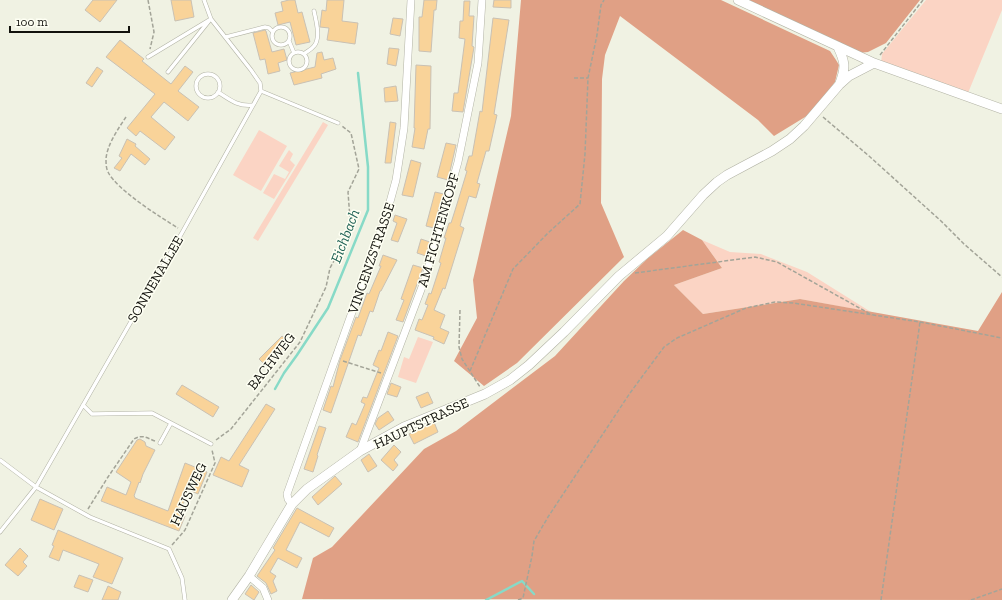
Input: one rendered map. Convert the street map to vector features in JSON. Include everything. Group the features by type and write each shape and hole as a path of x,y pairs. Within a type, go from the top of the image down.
{"street":[{"name":"VINCENZSTRASSE","path":"292,504 288,499 287,494 385,220 396,180 404,128 411,0"},
{"name":"AM FICHTENKOPF","path":"360,451 425,279 458,162 478,63 482,0"},
{"path":"738,0 874,63 1002,108"},
{"path":"838,47 844,60 844,72 839,85"},
{"path":"839,85 849,76 874,63"},
{"name":"HAUPTSTRASSE","path":"232,600 249,576 292,504 307,489 360,451 404,427 485,394 510,380 546,350 610,284 667,236 703,195 717,182 726,175 766,154 790,139 817,112 839,85"},
{"path":"249,576 263,588 268,600"}],"lane":[{"path":"204,0 211,19 251,70 260,83 261,90 338,123"},
{"path":"304,54 314,47 316,43 317,36 314,11"},
{"path":"148,56 211,19"},
{"path":"168,72 211,19"},
{"path":"226,37 265,27 269,28 273,32"},
{"path":"289,42 284,45 278,45 273,41 273,32 280,27 287,29 290,33 289,42 294,53"},
{"path":"299,52 304,54 306,65 302,69 296,70 291,67 289,62 290,57 294,53 299,52"},
{"path":"206,74 214,75 219,81 220,88 218,92 209,98 201,95 196,85 199,78 206,74"},
{"name":"SONNENALLEE","path":"0,532 36,487 183,231 261,90"},
{"path":"218,92 244,106 253,105"},
{"path":"84,405 92,414 152,413 211,444"},
{"path":"160,443 171,423"},
{"path":"0,460 36,487 85,514 169,549 182,578 185,600"}],"path":[{"path":"148,0 154,32 148,56"},
{"path":"470,371 513,269 548,233 580,204 585,154 588,78 597,36 601,5 604,0"},
{"path":"874,63 923,0"},
{"path":"574,78 588,78"},
{"path":"817,112 869,156 1002,277"},
{"path":"126,117 117,131 106,158 108,173 120,186 136,199 183,231"},
{"name":"BACHWEG","path":"211,444 231,428 300,342 326,287 330,268 348,236 350,219 348,192 358,169 351,133 338,123"},
{"path":"634,274 754,257 777,262 873,316"},
{"path":"518,600 523,598 534,541 548,517 630,392 664,348 677,338 746,308 775,302 793,303 920,322 1002,338"},
{"path":"460,310 459,347 462,359 485,394"},
{"path":"881,600 920,322"},
{"path":"335,359 389,375"},
{"path":"85,514 134,439 142,436 160,443"},
{"name":"HAUSWEG","path":"169,549 185,530 215,463 211,444"},
{"path":"971,600 1002,589"}],"shaded area":[{"path":"521,0 721,0 830,51 839,65 835,82 810,114 774,136 758,120 620,16 605,55 602,79 601,203 624,257 517,363 484,386 454,361 477,318 473,280 511,116"},
{"path":"745,0 920,0 886,43 868,52 859,53"},
{"path":"926,0 1002,0 1002,10 968,93 881,63 882,54"},
{"path":"323,122 328,125 258,241 253,238"},
{"path":"259,130 287,146 261,191 233,175"},
{"path":"289,150 293,154 290,160 295,165 274,199 263,193 274,174 285,179 289,172 279,166"},
{"path":"683,230 702,240 722,268 674,285 703,314 800,299 978,331 1002,292 1002,600 302,599 313,558 332,547 424,449 456,431 555,356 624,281 647,259"},
{"path":"702,240 730,252 761,254 807,272 871,312 800,299 703,314 674,285 722,268"},
{"path":"418,337 433,342 416,383 398,377 404,357 409,359"}],"building":[{"path":"93,0 117,0 100,22 85,10"},
{"path":"171,0 191,0 194,17 175,21"},
{"path":"295,0 298,13 302,12 310,42 296,45 290,22 278,25 275,13 283,11 281,2"},
{"path":"327,0 344,0 342,21 358,23 355,44 327,40 329,28 320,26 322,10 326,11"},
{"path":"424,0 437,0 436,10 434,10 431,52 419,51 419,17 422,17"},
{"path":"494,0 511,0 511,8 493,7"},
{"path":"464,1 470,1 469,16 474,16 472,46 474,47 463,112 452,111 454,93 458,93 465,39 459,38 460,21 463,21"},
{"path":"393,18 403,19 400,36 390,34"},
{"path":"493,18 509,20 494,114 497,115 489,151 486,151 477,183 480,184 476,198 469,196 460,226 464,228 445,289 443,288 434,310 445,315 440,328 449,332 444,344 433,339 434,337 415,330 419,319 422,320 428,305 425,304 429,293 431,294 441,263 439,262 446,238 444,238 457,204 467,171 465,170 469,156 472,156 480,111 482,112"},
{"path":"265,30 272,52 284,49 287,60 278,63 280,71 268,74 265,59 260,60 253,33"},
{"path":"120,40 144,59 142,61 171,84 185,66 193,72 178,91 199,107 188,121 164,102 151,117 175,137 165,150 140,131 136,136 127,128 155,94 106,57"},
{"path":"389,48 399,49 396,66 387,64"},
{"path":"322,52 324,60 333,58 336,69 321,74 322,78 294,85 290,73 315,67 317,53"},
{"path":"416,65 431,66 430,129 428,129 424,149 412,147 415,128"},
{"path":"97,67 103,71 92,87 86,83"},
{"path":"396,86 398,101 385,102 384,88"},
{"path":"390,122 396,123 391,163 385,163"},
{"path":"127,139 136,144 135,146 150,159 145,165 131,154 120,171 114,168 122,158 119,156"},
{"path":"446,143 456,145 448,180 437,177"},
{"path":"411,160 421,163 413,197 402,195"},
{"path":"435,192 444,194 434,228 426,226"},
{"path":"395,215 407,219 398,242 391,240 397,223 393,221"},
{"path":"421,239 430,242 426,256 417,253"},
{"path":"383,255 397,260 380,291 373,312 370,311 361,336 358,335 331,413 323,410 331,386 333,387 340,360 356,317 358,318 367,293 369,294 381,266 379,266"},
{"path":"413,265 423,268 403,322 396,320 404,300 401,299"},
{"path":"388,332 398,336 358,442 346,437 352,423 356,425 365,404 361,402 363,397 367,398 379,368 373,365 379,350 381,351"},
{"path":"282,336 289,342 266,366 259,359"},
{"path":"391,383 401,387 397,397 387,394"},
{"path":"182,385 219,407 213,417 176,394"},
{"path":"428,392 433,403 421,408 416,397"},
{"path":"266,404 275,409 239,465 249,470 242,487 213,475 221,457 229,461"},
{"path":"388,411 394,420 379,430 375,424 378,418"},
{"path":"434,422 438,432 414,444 409,434"},
{"path":"319,426 326,428 313,472 304,469"},
{"path":"140,439 145,442 146,446 155,450 140,483 139,482 134,496 135,498 168,511 185,463 207,472 198,494 189,490 179,514 185,516 179,531 101,501 107,487 126,495 131,482 116,472 137,440"},
{"path":"394,445 401,452 394,460 398,465 393,471 381,460"},
{"path":"369,454 377,466 368,472 361,460"},
{"path":"335,476 342,484 318,505 312,497"},
{"path":"40,499 63,509 54,530 31,520"},
{"path":"297,508 334,528 329,537 300,522 286,550 302,558 297,568 278,558 270,572 276,576 273,581 277,591 271,594 266,583 257,576 275,550 273,548"},
{"path":"58,530 123,558 112,584 93,577 99,564 63,550 59,561 49,557 54,546 52,545"},
{"path":"20,548 28,556 23,562 27,566 18,576 5,565"},
{"path":"79,575 93,580 88,592 74,587"},
{"path":"251,585 259,592 254,600 245,594"},
{"path":"108,586 121,592 118,600 102,600"}],"waterway":[{"name":"Eichbach","path":"275,389 284,373 328,308 368,210 368,167 358,73"},
{"path":"486,600 522,581 534,594"}]}
